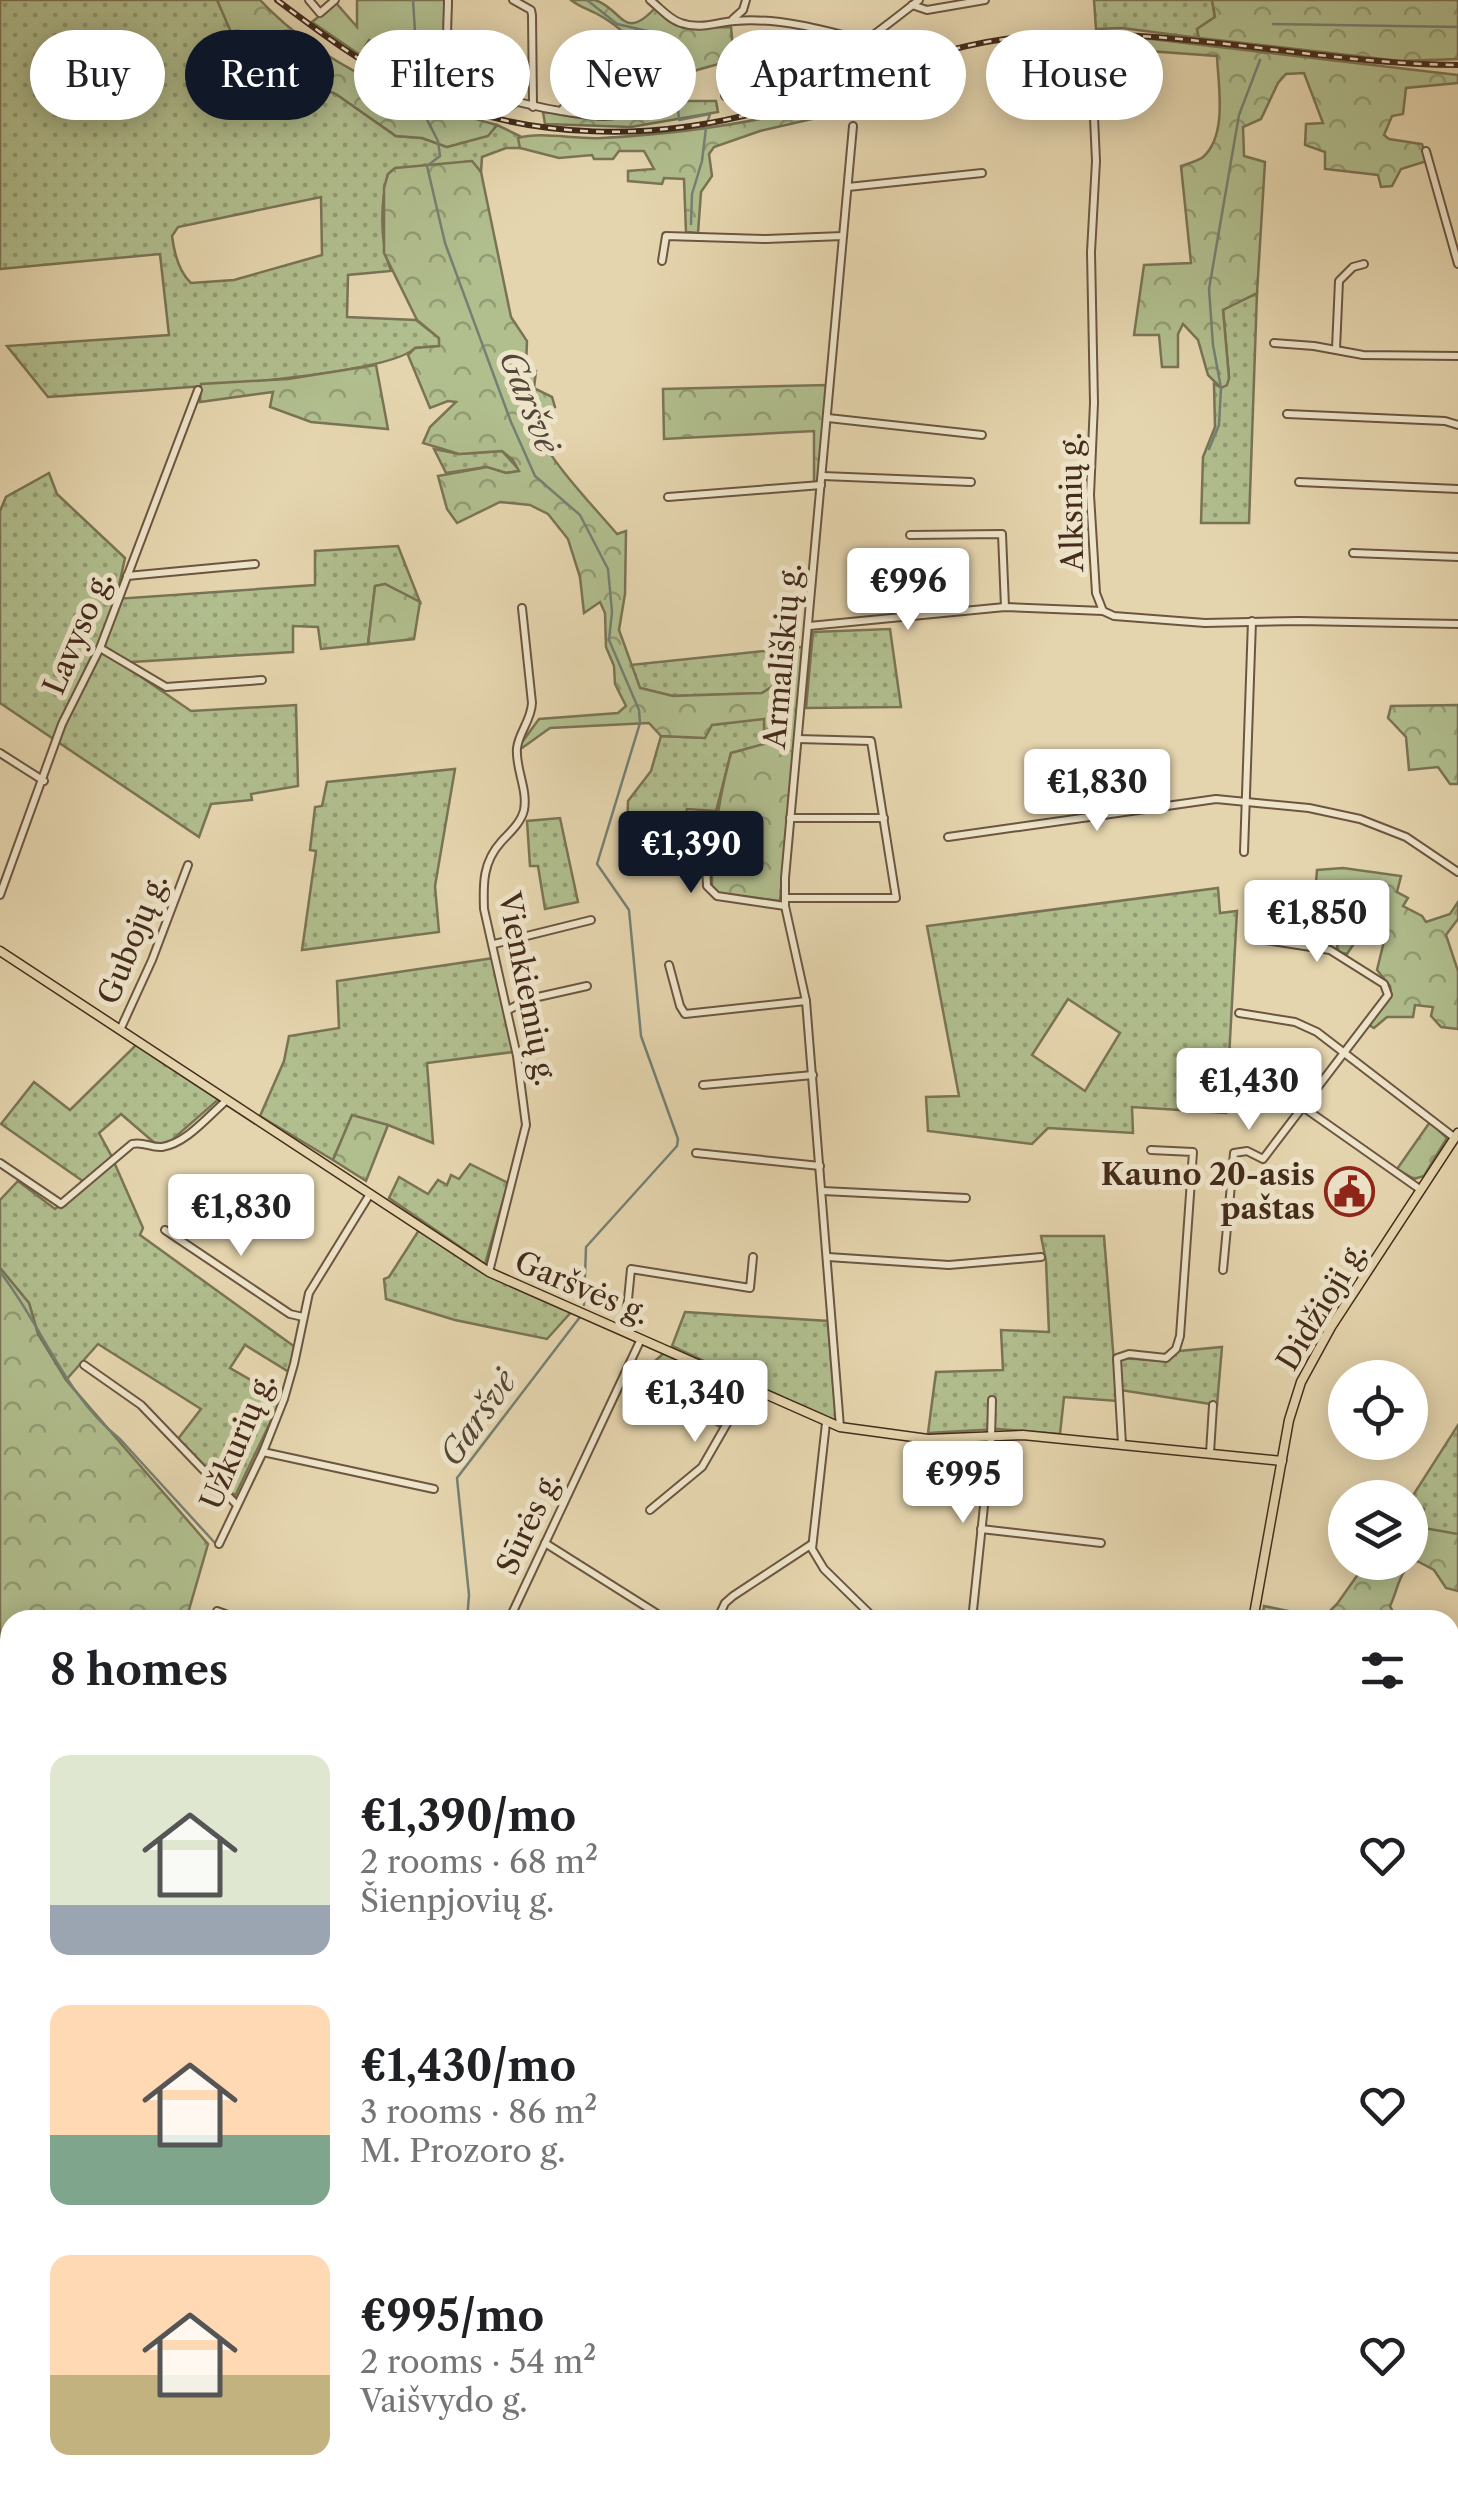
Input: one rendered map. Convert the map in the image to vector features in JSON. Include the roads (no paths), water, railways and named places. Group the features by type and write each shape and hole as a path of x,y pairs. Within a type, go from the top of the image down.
{"main road":[{"name":"Garšvės g.","path":"0,951 489,1272 826,1423 928,1438 991,1434 1282,1461"},
{"name":"Didžioji g.","path":"1255,1610 1291,1412 1309,1366 1457,1136"}],"street":[{"path":"309,0 320,12 336,0"},
{"path":"448,0 448,48 453,71 461,80 550,110"},
{"path":"513,0 531,10 532,15 534,107"},
{"path":"650,0 677,22 712,27 732,20 743,10 746,0"},
{"path":"880,30 915,2 926,10 984,0"},
{"path":"732,20 828,30"},
{"name":"Alksnių g.","path":"1094,120 1090,495 1096,593 1103,611 1159,621 1458,624"},
{"name":"Armališkių g.","path":"840,1427 806,1002 785,902 853,126"},
{"path":"1426,152 1458,264"},
{"path":"848,186 982,173"},
{"path":"662,260 666,236 843,236"},
{"path":"1336,349 1339,281 1353,267 1364,264"},
{"path":"1274,344 1394,357 1458,356"},
{"name":"Lavyso g.","path":"0,895 62,724 100,648 198,390"},
{"path":"1287,414 1458,425"},
{"path":"828,418 982,435"},
{"path":"668,497 822,481 971,482"},
{"path":"1299,482 1458,490"},
{"path":"910,535 1002,534 1004,607"},
{"path":"1353,553 1458,557"},
{"path":"127,576 256,564"},
{"path":"808,626 1004,607 1103,611"},
{"name":"Vienkiemių g.","path":"489,1272 526,1125 519,1066 484,909 485,869 524,809 517,750 532,716 532,704 522,608"},
{"path":"1244,852 1252,621"},
{"path":"100,648 166,687 262,680"},
{"path":"648,845 648,860 706,864 707,886 717,896 785,902 896,898 872,741 798,738"},
{"path":"0,753 44,781"},
{"path":"948,837 1216,800 1309,808 1381,826 1424,848 1458,872"},
{"path":"790,818 884,818"},
{"name":"Gubojų g.","path":"120,1030 188,865"},
{"path":"494,944 591,920"},
{"path":"1223,1270 1234,1154 1247,1151 1264,1159 1388,995 1384,984 1330,950 1258,939"},
{"path":"670,965 685,1014 806,1002"},
{"path":"508,1010 529,999 587,986"},
{"path":"1239,1013 1295,1022 1345,1052 1457,1136"},
{"path":"703,1085 812,1075"},
{"path":"0,1163 61,1204 132,1144 142,1142 156,1148 175,1144 226,1100"},
{"path":"1303,1107 1420,1190"},
{"path":"1122,1444 1117,1358 1130,1354 1166,1358 1176,1349 1180,1336 1193,1152 1151,1150"},
{"path":"696,1153 820,1166"},
{"path":"823,1191 966,1198"},
{"name":"Užkurių g.","path":"220,1544 263,1452 294,1364 308,1293 370,1192"},
{"path":"165,1230 290,1314 303,1317"},
{"path":"625,1330 631,1269 750,1288 752,1257"},
{"path":"828,1257 949,1265 1041,1258"},
{"name":"Sūrės g.","path":"514,1610 642,1338"},
{"path":"84,1366 141,1405 236,1504"},
{"path":"650,1510 702,1468 748,1387"},
{"path":"973,1610 992,1400"},
{"path":"1210,1453 1214,1406"},
{"path":"826,1423 812,1544 820,1564 866,1610"},
{"path":"263,1452 434,1489"},
{"path":"981,1529 1101,1543"},
{"path":"545,1543 650,1610"},
{"path":"721,1610 733,1596 812,1544"}],"waterway":[{"name":"Garšvė","path":"413,0 415,30"},
{"path":"587,0 617,24 656,33 658,47 676,86 679,120 710,114 708,120"},
{"name":"Garšvė","path":"1273,24 1458,27"},
{"name":"Garšvė","path":"1209,449 1219,425 1221,388 1209,289 1239,115 1260,60"},
{"name":"Garšvė","path":"427,120 438,141 440,156 427,166 445,243 535,476 580,515 608,569 612,612 609,640 639,710 640,723 597,864 629,910 641,1036 678,1139 677,1146 586,1247 584,1305"},
{"path":"691,224 692,194 706,128"},
{"path":"0,1272 84,1402 215,1543"},
{"name":"Garšvė","path":"468,1610 457,1478 580,1317"}],"railway":[{"path":"277,0 362,61 417,91 503,120 593,131 639,131 729,119 946,51 1005,39 1119,35 1344,58 1458,65"}],"place":[{"name":"Kauno 20-asis paštas","path":"1350,1192"}]}
